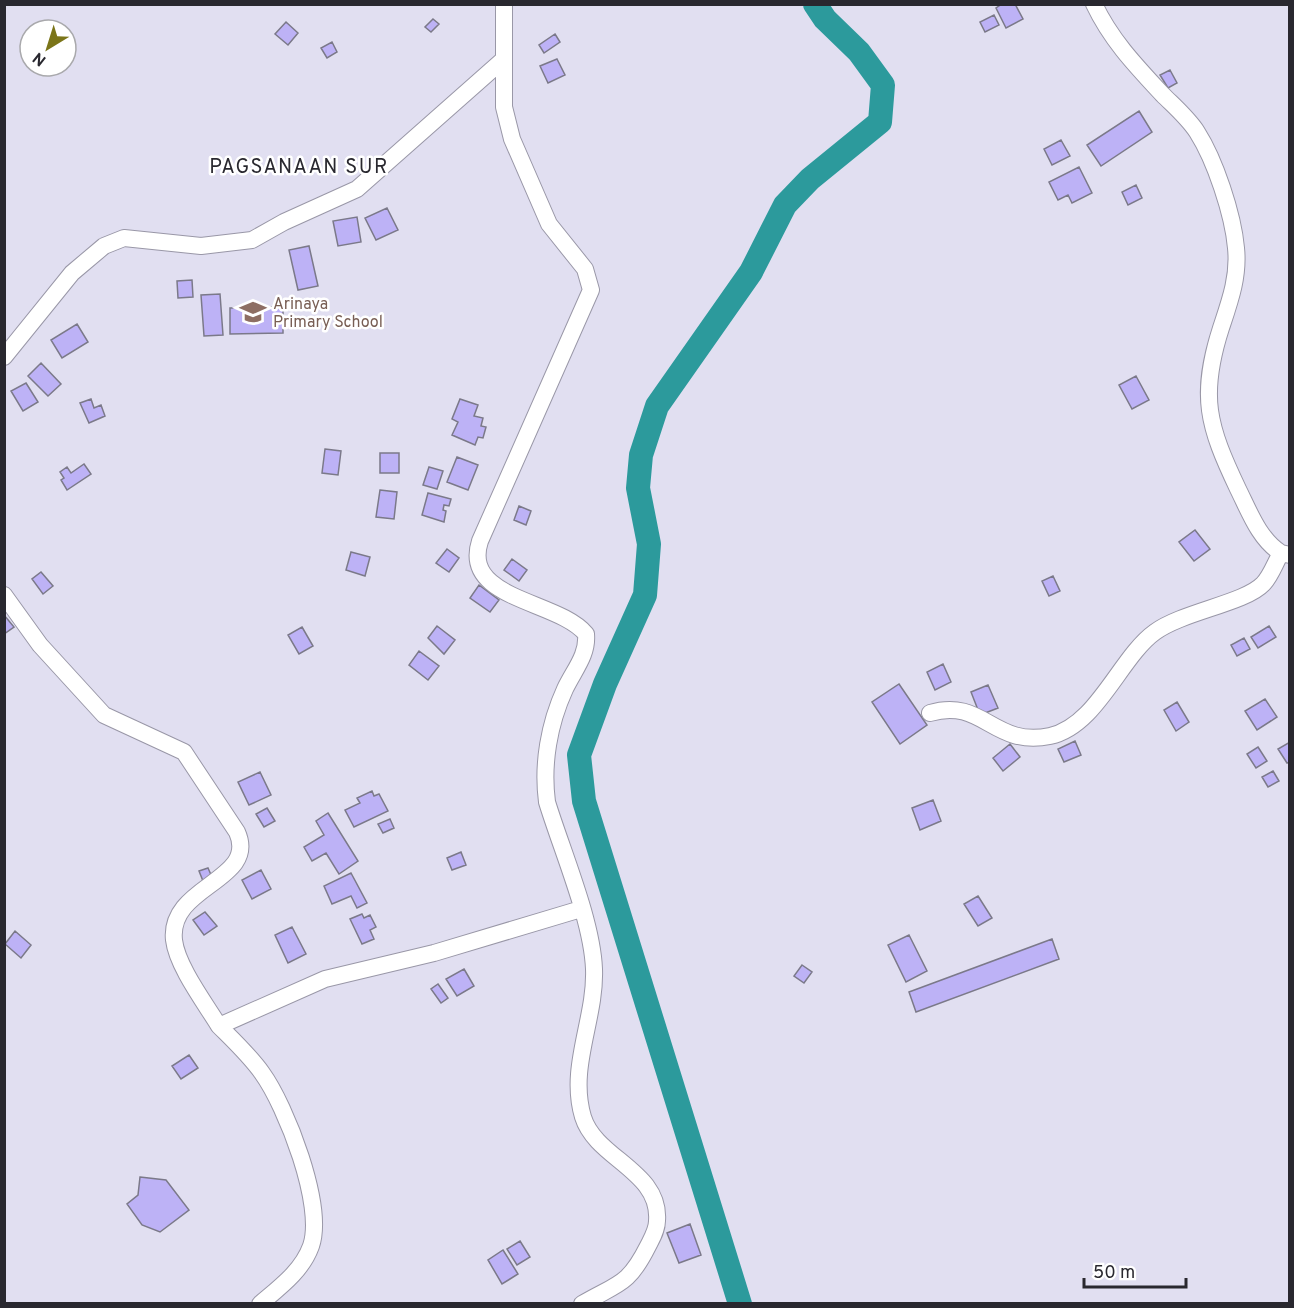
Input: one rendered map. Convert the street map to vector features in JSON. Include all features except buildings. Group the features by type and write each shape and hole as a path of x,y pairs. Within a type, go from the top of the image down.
{"street":[{"path":"504,4 504,107 512,138 524,172 549,224 588,275 591,290 480,541 477,562 483,574 500,590 553,612 579,626 586,634 584,655 559,704 547,749 544,782 581,909 594,967 594,986 579,1063 578,1085 583,1118 603,1145 643,1181 652,1194 657,1221 650,1242 629,1278 582,1304"},
{"path":"930,713 951,709 962,710 1000,731 1017,737 1049,736 1062,732 1111,687 1145,640 1155,631 1186,615 1256,590 1285,554 1263,537 1248,510 1222,454 1208,412 1209,369 1235,282 1237,267 1233,229 1222,191 1196,131 1114,40 1094,4"},
{"path":"4,357 72,273 104,246 124,238 201,246 252,240 291,218 357,189 504,59"},
{"path":"4,595 40,645 104,716 184,752 242,842 240,856 221,878 186,903 176,918 174,940 180,958 219,1026 261,1072 274,1091 293,1134 314,1215 314,1233 304,1260 285,1283 260,1304"},
{"path":"219,1026 325,979 434,953 581,909"}],"waterway":[{"path":"740,1304 584,801 579,755 605,684 645,595 649,544 638,488 641,455 657,406 751,272 785,205 810,179 880,122 883,85 859,52 825,19 815,4"}],"place":[{"name":"Arinaya Primary School","path":"253,312"}],"district":[{"name":"PAGSANAAN SUR","path":"299,166"}]}
